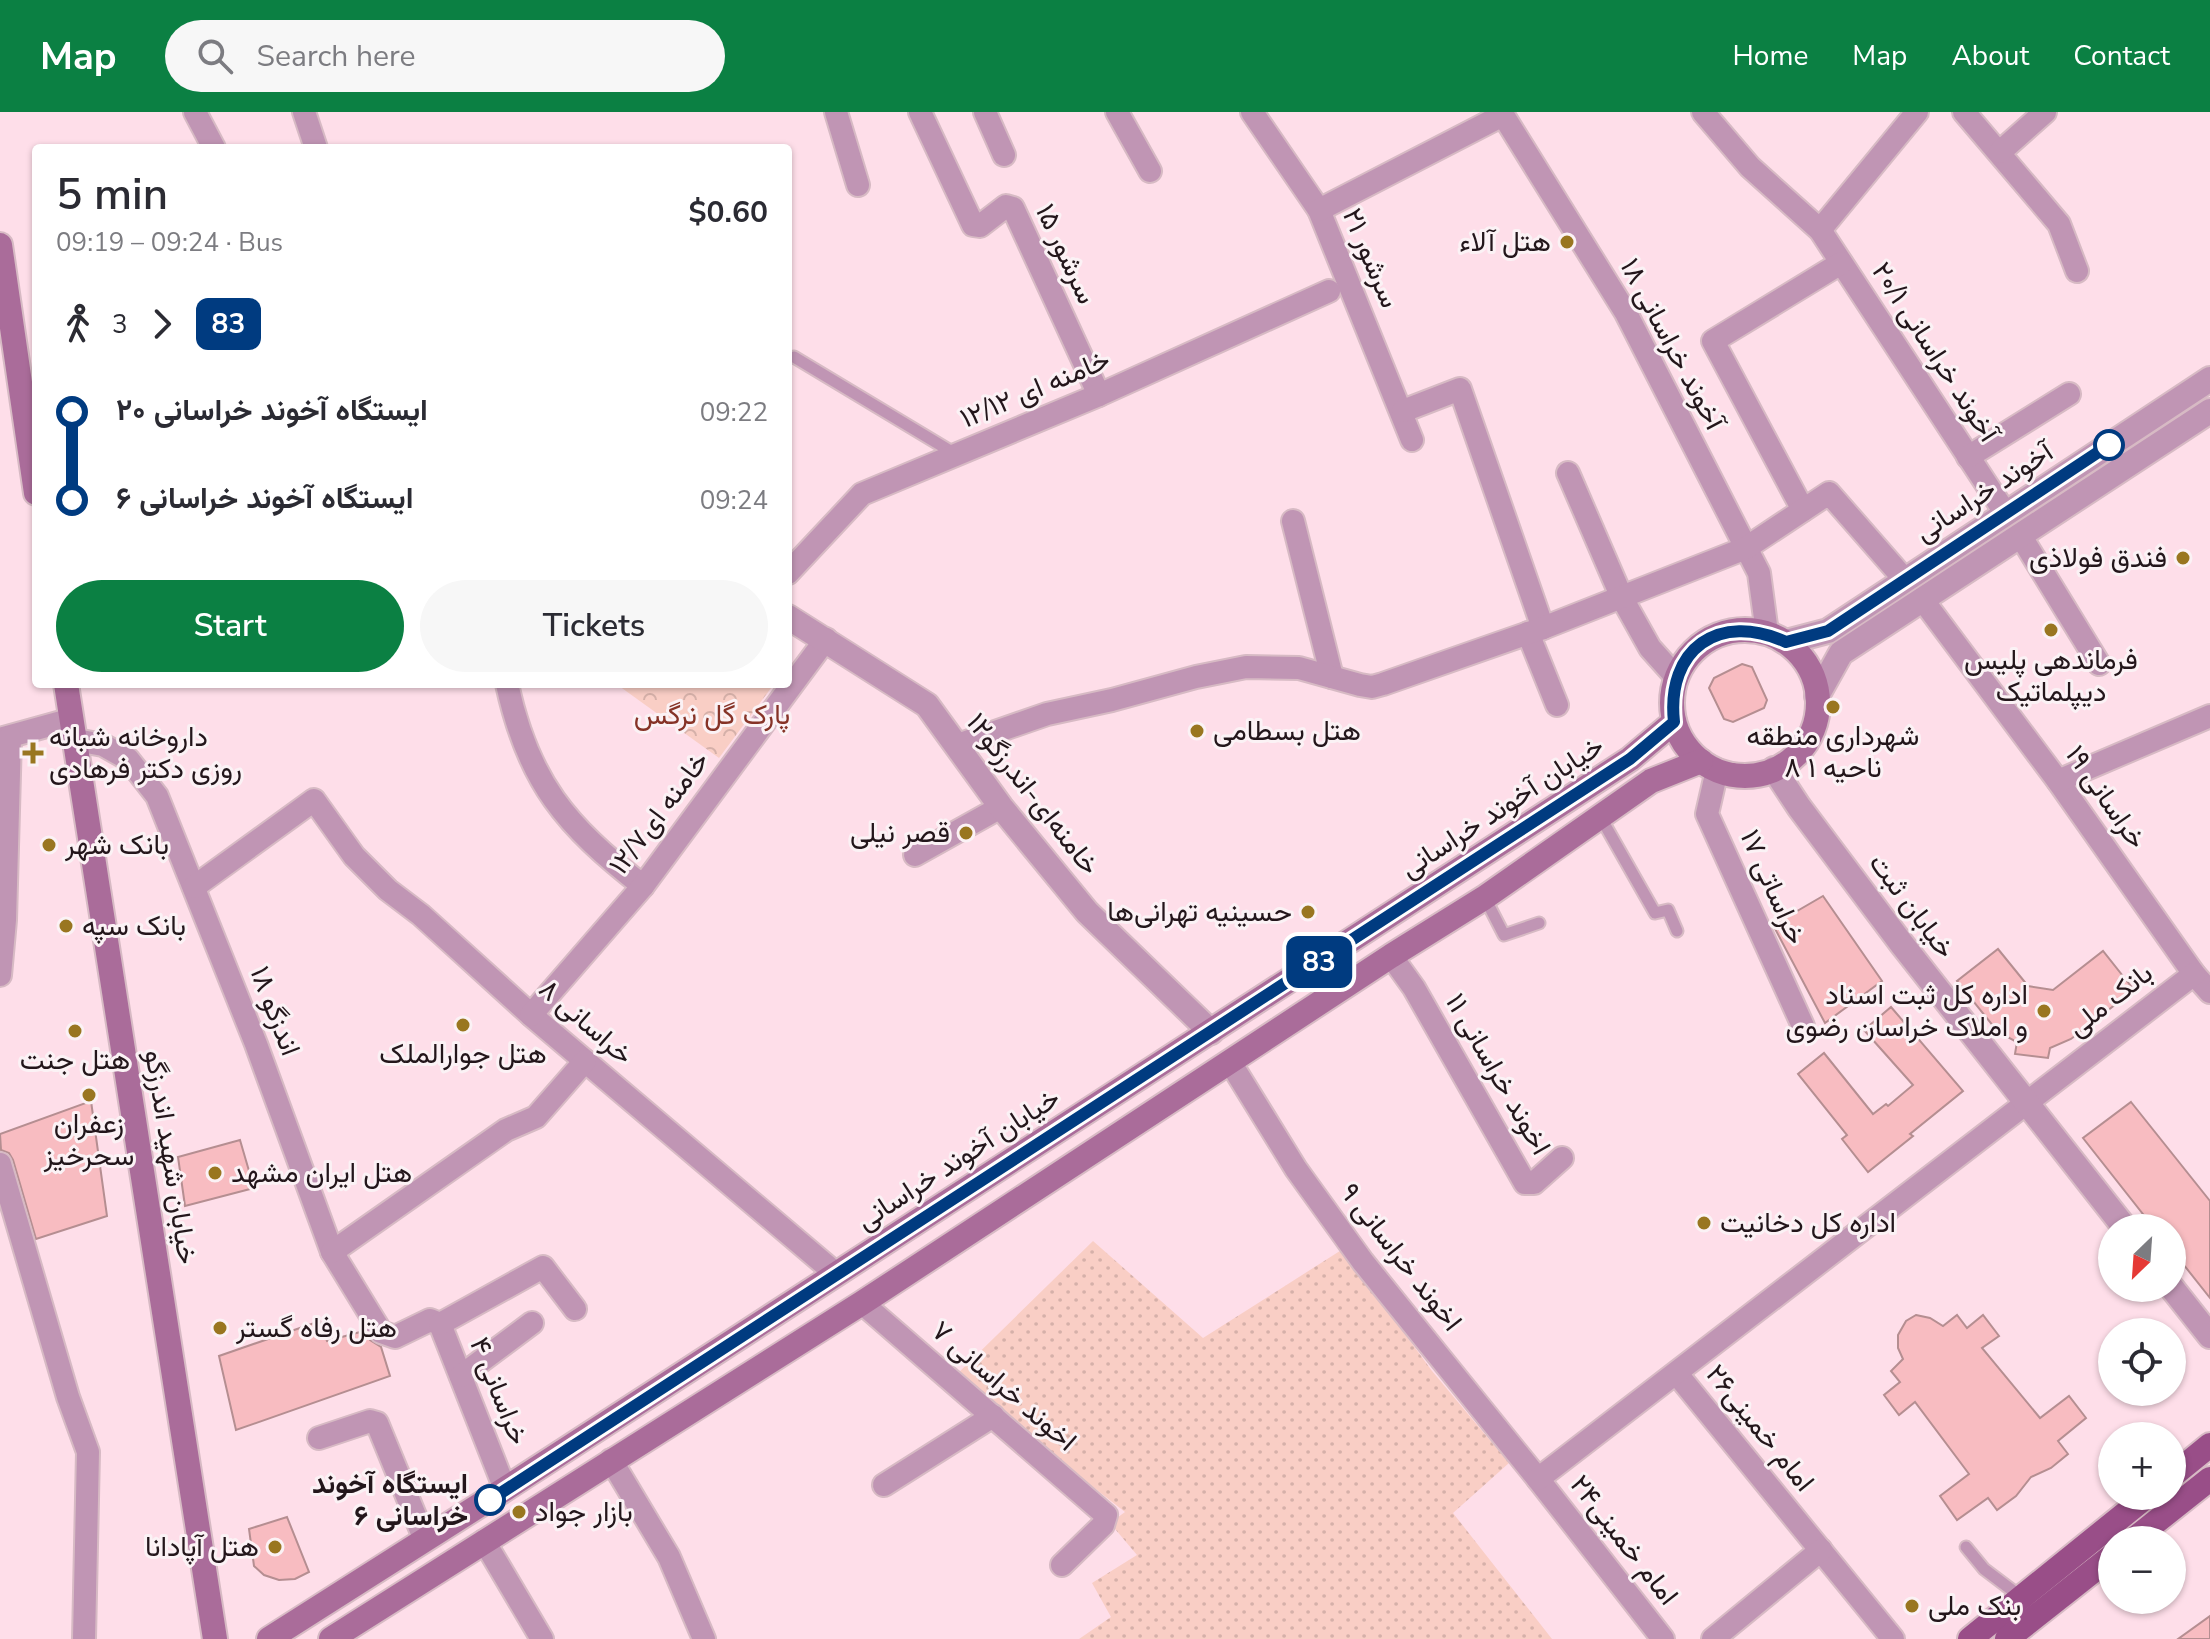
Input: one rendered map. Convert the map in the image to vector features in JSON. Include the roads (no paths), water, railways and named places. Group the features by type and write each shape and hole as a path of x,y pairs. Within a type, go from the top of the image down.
{"main road":[{"path":"0,245 28,377 32,435"},
{"path":"1745,629 1776,638 1802,657 1812,675 1817,696 1816,719 1808,740 1793,757 1774,769 1756,775 1736,775 1709,766 1684,744 1674,722 1671,700 1676,677 1687,657 1703,642 1723,632 1745,629"},
{"name":"خیابان شهید اندرزگو","path":"67,688 215,1639"},
{"name":"خیابان آخوند خراسانی","path":"269,1639 1630,759 1674,722"},
{"path":"331,1639 862,1303 1484,898 1651,781 1709,766"},
{"path":"2186,1465 2210,1445"},
{"path":"2151,1526 2210,1479"},
{"path":"1970,1639 2130,1510"},
{"path":"2007,1639 2098,1567"}],"street":[{"path":"195,112 212,144"},
{"path":"304,112 315,144"},
{"path":"836,112 858,185"},
{"name":"سرشور ۱۵","path":"920,112 973,225 980,226 1006,206 1013,208 1099,395"},
{"path":"985,112 1004,155"},
{"path":"1117,112 1150,171"},
{"name":"سرشور ۲۱","path":"1252,112 1319,210 1403,411 1412,440"},
{"name":"آخوند خراسانی ۲۰/۱","path":"1703,112 1750,167 1820,230 2006,514"},
{"path":"1820,230 1917,112"},
{"path":"1964,112 2059,224 2077,271"},
{"path":"2000,152 2045,112"},
{"name":"آخوند خراسانی ۱۸","path":"1479,119 1503,115 1626,313 1759,573 1776,638"},
{"path":"1319,210 1479,119"},
{"name":"آخوند خراسانی ۲۰/۱","path":"1803,510 1713,341 1841,263"},
{"name":"خامنه ای ۱۲/۱۲","path":"792,569 862,494 1099,395 1329,291"},
{"name":"آخوند خراسانی","path":"1776,638 1828,631 2210,379"},
{"path":"1403,411 1460,389 1557,705"},
{"path":"1968,457 2069,394"},
{"name":"آخوند خراسانی","path":"1817,696 1841,653 2210,411"},
{"path":"1568,473 1622,598 1650,648 1676,677"},
{"path":"958,745 1047,714 1234,670 1299,668 1372,687 1536,631 1746,548 1829,493 1905,580"},
{"path":"1293,521 1332,677"},
{"path":"2020,535 2099,664"},
{"name":"خراسانی ۱۹","path":"1922,599 2210,992"},
{"name":"خامنه‌ای-اندرزگو۱۲","path":"792,619 927,705 1001,807 1087,912 1211,1032"},
{"name":"خامنه ای۱۲/۷","path":"792,685 826,639"},
{"path":"508,688 532,762 547,793 567,819 605,857 643,886"},
{"name":"خامنه ای۱۲/۷","path":"531,1015 643,886 790,688"},
{"path":"2058,781 2210,716"},
{"path":"0,975 5,920 5,738 74,729"},
{"name":"اندزگو ۱۸","path":"74,729 128,759 157,796 256,1044 332,1252 381,1332 388,1336"},
{"name":"خراساتی ۱۷","path":"1709,766 1707,814 1803,1026"},
{"name":"خیابان ثبت","path":"1774,769 1901,943 2114,1214"},
{"name":"خراسانی ۸","path":"194,887 314,800 354,856 388,890 835,1273"},
{"path":"915,855 1001,807"},
{"name":"اخوند خراسانی ۱۱","path":"1391,956 1414,988 1525,1183 1534,1183 1562,1158"},
{"name":"بانک ملی","path":"2025,1103 2194,974"},
{"path":"332,1252 506,1130 536,1117 585,1061"},
{"name":"اخوند خراسانی ۹","path":"1230,1062 1296,1169 1363,1262 1538,1479"},
{"name":"امام خمینی۲۶","path":"1893,1639 1677,1374 2025,1103"},
{"path":"0,1164 68,1397 88,1452 84,1639"},
{"path":"440,1324 543,1267 575,1309"},
{"path":"2183,1302 2210,1336"},
{"name":"اخوند خراسانی ۷","path":"862,1303 1106,1515 1103,1525 1062,1565"},
{"name":"خراسانی ۴","path":"388,1336 395,1337 430,1320 440,1324 505,1489"},
{"path":"461,1376 532,1323"},
{"path":"1538,1479 1677,1374"},
{"path":"884,1485 993,1416"},
{"path":"319,1438 370,1421 377,1423 425,1540"},
{"path":"611,1460 669,1557 704,1639"},
{"name":"امام خمینی۲۴","path":"1538,1479 1663,1639"},
{"path":"484,1541 542,1639"},
{"path":"1713,1639 1821,1550"}],"lane":[{"path":"794,357 957,456"},
{"path":"1601,818 1655,913 1668,910 1677,931"},
{"path":"1484,898 1504,935 1539,923"},
{"path":"1966,1547 1984,1569 2021,1598"}],"place":[{"name":"هتل آلاء","path":"1567,242"},
{"name":"فندق فولاذی","path":"2183,558"},
{"name":"فرماندهی پلیس دیپلماتیک","path":"2051,630"},
{"name":"شهرداری منطقه ۸ ناحیه ۱","path":"1833,707"},
{"name":"هتل بسطامی","path":"1197,731"},
{"name":"داروخانه شبانه روزی دکتر فرهادی","path":"33,753"},
{"name":"قصر نیلی","path":"966,833"},
{"name":"بانک شهر","path":"49,845"},
{"name":"حسینیه تهرانی‌ها","path":"1308,912"},
{"name":"بانک سپه","path":"66,926"},
{"name":"اداره کل ثبت اسناد و املاک خراسان رضوی","path":"2044,1011"},
{"name":"هتل جوارالملک","path":"463,1025"},
{"name":"هتل جنت","path":"75,1031"},
{"name":"زعفران سحرخیز","path":"89,1095"},
{"name":"هتل ایران مشهد","path":"215,1173"},
{"name":"اداره کل دخانیت","path":"1704,1223"},
{"name":"هتل رفاه گستر","path":"220,1328"},
{"name":"ایستگاه آخوند خراسانی ۶","path":"490,1500"},
{"name":"بازار جواد","path":"519,1512"},
{"name":"هتل آپادانا","path":"275,1547"},
{"name":"بنک ملی","path":"1912,1606"}],"park label":[{"name":"پارک گل نرگس","path":"712,715"}]}
